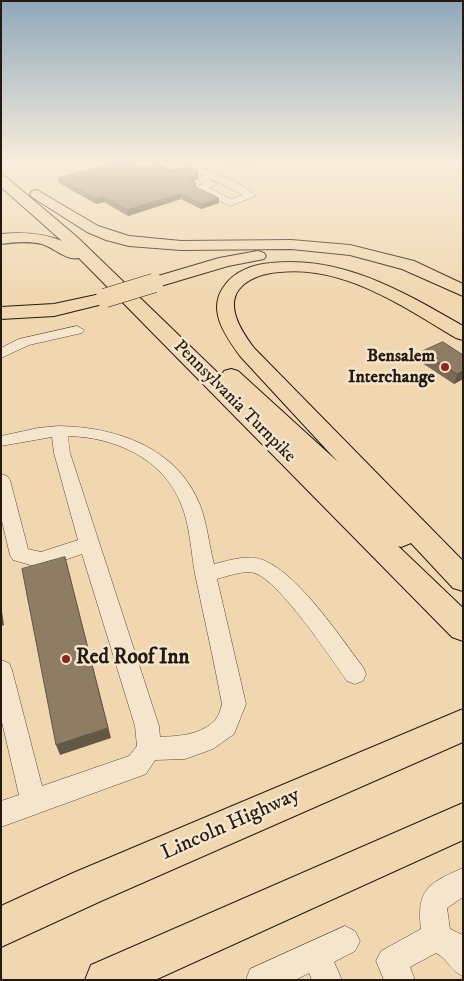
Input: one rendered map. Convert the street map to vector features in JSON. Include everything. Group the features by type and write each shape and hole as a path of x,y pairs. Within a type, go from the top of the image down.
{"highway":[{"name":"Pennsylvania Turnpike","path":"32,207 71,240 110,294 463,628"},
{"name":"Pennsylvania Turnpike","path":"51,207 145,293 463,595"},
{"path":"58,207 95,230 131,241 178,245 298,245 338,248 395,260 425,272 463,291"},
{"path":"1,239 31,238 56,243 69,250 110,294"},
{"path":"1,313 54,310 110,294 231,254 298,245"},
{"path":"151,280 244,258 275,254 302,254 334,260 365,271 385,282 414,306"},
{"path":"463,334 414,306 337,271 294,265 262,269 242,278 232,286 226,297 225,304 228,321 247,352 463,580"},
{"path":"1,305 25,306 110,294"},
{"name":"Lincoln Highway","path":"1,928 87,887 463,725"},
{"path":"106,980 463,821"}],"lane":[{"path":"1,354 24,342 77,330"},
{"path":"1,814 137,765 149,749 147,726 88,544 62,453 59,431"},
{"path":"1,441 41,432 59,431 80,431 117,439 144,451 166,467 182,487 191,505 234,704 226,726 205,741 185,748 149,749"},
{"path":"1,480 20,555 41,560 88,544"},
{"path":"206,574 252,566 270,572 288,589 355,674"},
{"path":"1,670 34,803"},
{"path":"455,947 433,904 438,894 463,882"},
{"path":"261,980 321,967 346,941"},
{"path":"398,975 428,941 455,947"}],"building":[{"path":"121,207 138,207 127,210"},
{"path":"443,342 463,355 463,371 457,374 421,352"},
{"name":"Red Roof Inn","path":"65,557 108,728 56,745 22,569"}],"place":[{"name":"Bensalem Interchange","path":"445,367"},
{"name":"Red Roof Inn","path":"66,659"}]}
